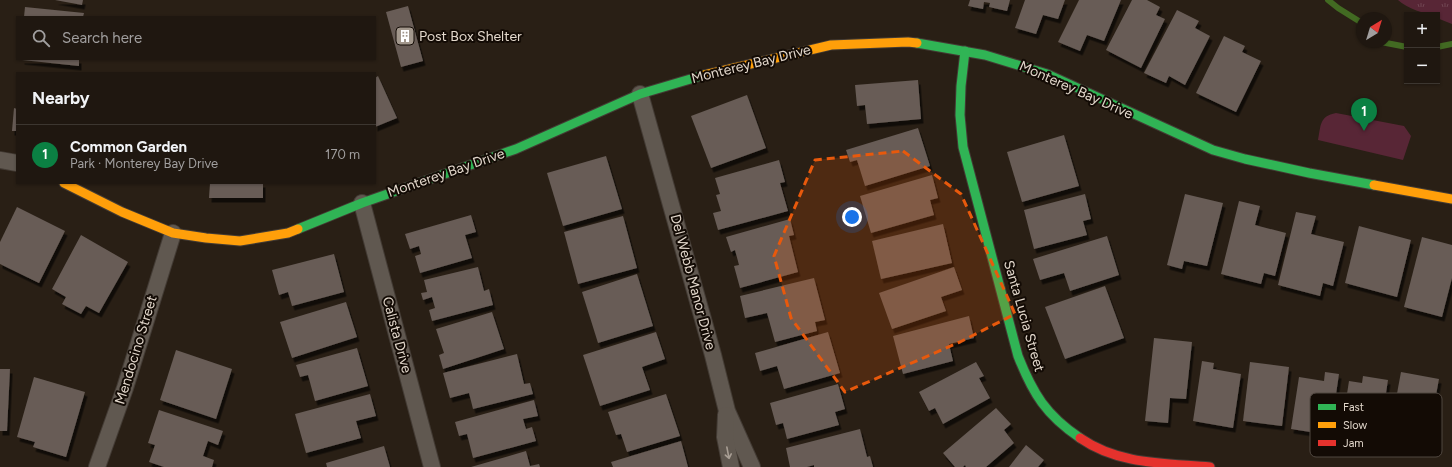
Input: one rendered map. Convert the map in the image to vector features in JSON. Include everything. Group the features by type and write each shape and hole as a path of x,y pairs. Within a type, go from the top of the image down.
{"street":[{"name":"Monterey Bay Drive","path":"66,184 122,212 173,233 240,241 288,233 362,202 516,149 640,94 695,76 831,44 908,42 965,50 1047,74 1214,150 1245,159 1309,173 1452,199"},
{"name":"Santa Lucia Street","path":"965,50 961,86 960,115 963,147 1018,356 1035,394 1058,421 1079,438 1099,450 1136,461 1210,467"},
{"name":"Del Webb Manor Drive","path":"640,94 713,355 726,411 752,467"},
{"path":"0,160 16,163"},
{"name":"Calista Drive","path":"362,202 432,467"},
{"name":"Mendocino Street","path":"97,467 125,388 173,233"},
{"path":"726,411 725,437 731,467"}],"highlighted area":[{"path":"903,151 961,194 1015,314 960,342 845,392 791,318 774,256 815,160"}],"green space":[{"path":"1398,0 1452,0 1452,24 1440,19 1440,12 1422,12"},
{"path":"1336,113 1404,126 1411,136 1403,160 1318,140 1324,119 1330,114"}],"building":[{"path":"55,0 83,0 82,5"},
{"path":"970,0 1010,0 1007,11 989,7 990,3 984,2 983,9 968,6"},
{"path":"1025,0 1065,0 1058,19 1043,15 1036,34 1015,28"},
{"path":"1079,0 1121,0 1104,41 1087,35 1080,51 1058,42"},
{"path":"1132,0 1147,0 1160,7 1156,15 1165,19 1141,68 1106,50"},
{"name":"Post Box Shelter","path":"408,6 423,61 401,67 386,12"},
{"path":"25,7 84,13 83,16 24,16"},
{"path":"1177,10 1199,21 1195,28 1210,36 1185,85 1169,76 1166,83 1144,73"},
{"path":"1224,36 1245,46 1242,52 1261,61 1236,112 1196,93"},
{"path":"22,60 79,60 79,66"},
{"path":"378,76 397,118 376,127 376,77"},
{"path":"918,80 921,119 867,124 865,105 857,106 855,85"},
{"path":"747,95 766,148 711,168 691,116"},
{"path":"14,108 16,109 16,131 12,131"},
{"path":"918,128 930,166 865,186 857,160 850,162 846,150"},
{"path":"1064,135 1079,186 1022,202 1007,152"},
{"path":"606,156 622,209 563,226 547,173"},
{"path":"779,160 785,182 780,183 788,211 718,230 713,213 721,211 716,195 720,194 715,178"},
{"path":"932,175 938,198 930,200 934,215 871,233 860,196"},
{"path":"210,184 263,184 263,198 209,198"},
{"path":"1085,194 1091,219 1083,221 1087,235 1034,249 1024,210"},
{"path":"1185,194 1223,203 1207,266 1184,261 1182,269 1167,265"},
{"path":"1239,201 1260,206 1255,225 1286,233 1275,276 1264,273 1261,284 1221,274"},
{"path":"17,207 65,231 39,283 0,264 0,242"},
{"path":"1296,212 1316,216 1311,234 1344,242 1333,286 1323,283 1320,296 1278,285"},
{"path":"471,215 476,232 465,235 472,258 420,273 415,256 421,254 419,246 410,249 405,234"},
{"path":"623,216 637,268 578,284 564,232"},
{"path":"790,219 794,235 789,236 798,272 740,288 734,266 739,265 735,250 731,252 726,237"},
{"path":"943,224 952,263 881,279 872,241"},
{"path":"1359,226 1411,240 1397,297 1345,283"},
{"path":"81,235 128,262 99,313 86,306 81,314 62,304 66,297 52,289"},
{"path":"1107,236 1119,275 1070,291 1064,273 1040,280 1033,259"},
{"path":"1422,237 1452,245 1452,278 1442,317 1404,307"},
{"path":"334,254 344,292 292,306 288,292 279,295 272,270"},
{"path":"478,267 484,291 489,289 493,305 432,321 429,310 435,308 432,297 423,300 421,293 427,292 424,280"},
{"path":"954,267 962,290 941,297 946,311 892,329 879,293"},
{"path":"637,274 653,326 598,343 582,292"},
{"path":"814,278 825,320 815,322 817,331 775,342 767,313 745,318 740,296"},
{"path":"1105,286 1124,338 1065,359 1045,307"},
{"path":"346,302 357,337 292,358 280,322"},
{"path":"492,312 504,349 443,369 439,355 444,353 436,329"},
{"path":"969,316 974,338 949,344 953,361 903,374 893,336"},
{"path":"656,332 665,359 642,367 650,390 600,406 583,355"},
{"path":"828,332 840,373 784,389 777,366 760,371 755,353"},
{"path":"1154,338 1192,342 1186,399 1170,398 1168,423 1145,421"},
{"path":"357,348 368,386 315,401 308,375 300,377 296,365"},
{"path":"176,350 232,369 216,419 160,400"},
{"path":"517,354 524,384 530,383 533,394 473,409 469,393 450,398 443,373"},
{"path":"1202,361 1214,363 1213,369 1241,374 1233,428 1193,421"},
{"path":"976,362 984,376 979,378 990,398 943,424 935,408 929,411 919,392"},
{"path":"1250,362 1289,367 1282,426 1243,421"},
{"path":"0,369 10,369 7,431 0,431"},
{"path":"1325,372 1339,374 1336,393 1310,393 1310,432 1291,429 1299,377 1324,381"},
{"path":"1401,372 1439,379 1436,393 1397,393"},
{"path":"1363,376 1388,380 1386,393 1347,393 1349,381 1362,383"},
{"path":"34,377 85,392 66,457 33,447 35,442 17,437"},
{"path":"838,384 845,409 835,412 839,425 787,439 783,423 776,425 770,403"},
{"path":"370,394 376,416 356,421 361,438 306,453 295,414"},
{"path":"666,394 680,436 627,452 621,434 616,435 608,412"},
{"path":"534,400 538,416 523,419 526,429 532,427 536,441 473,458 467,434 459,436 455,422"},
{"path":"996,408 1011,424 1004,430 1014,443 986,467 966,467 965,465 963,467 955,467 943,453"},
{"path":"159,410 223,431 218,445 208,441 203,456 214,460 212,467 164,467 149,462 155,445 148,443"},
{"path":"860,429 867,457 870,456 873,467 814,467 814,465 807,467 790,467 786,448"},
{"path":"681,441 688,467 613,467 611,462"},
{"path":"1026,445 1044,460 1038,467 1009,467"},
{"path":"384,446 390,467 327,467 326,463"},
{"path":"526,451 530,466 539,464 540,467 471,467"}],"waterway":[{"path":"1328,0 1356,19"},
{"path":"1392,44 1404,46"},
{"path":"1440,46 1452,44"}],"traffic: fast":[{"path":"917,43 985,55 1047,74 1213,150 1245,159 1309,173 1374,185"},
{"path":"965,51 961,86 960,115 963,147 1018,356 1029,382 1042,403 1058,421 1080,438"},
{"path":"298,229 362,203 516,149 640,94 704,75"}],"traffic: slow":[{"path":"704,75 831,45 908,42 917,43"},
{"path":"66,184 122,212 173,233 240,241 288,233 298,229"},
{"path":"1374,185 1452,199"}],"traffic: jam":[{"path":"1080,438 1095,447 1126,458 1159,463 1210,467"}],"place":[{"name":"Post Box Shelter","path":"405,36"},
{"name":"Common Garden","path":"1364,131"}]}
